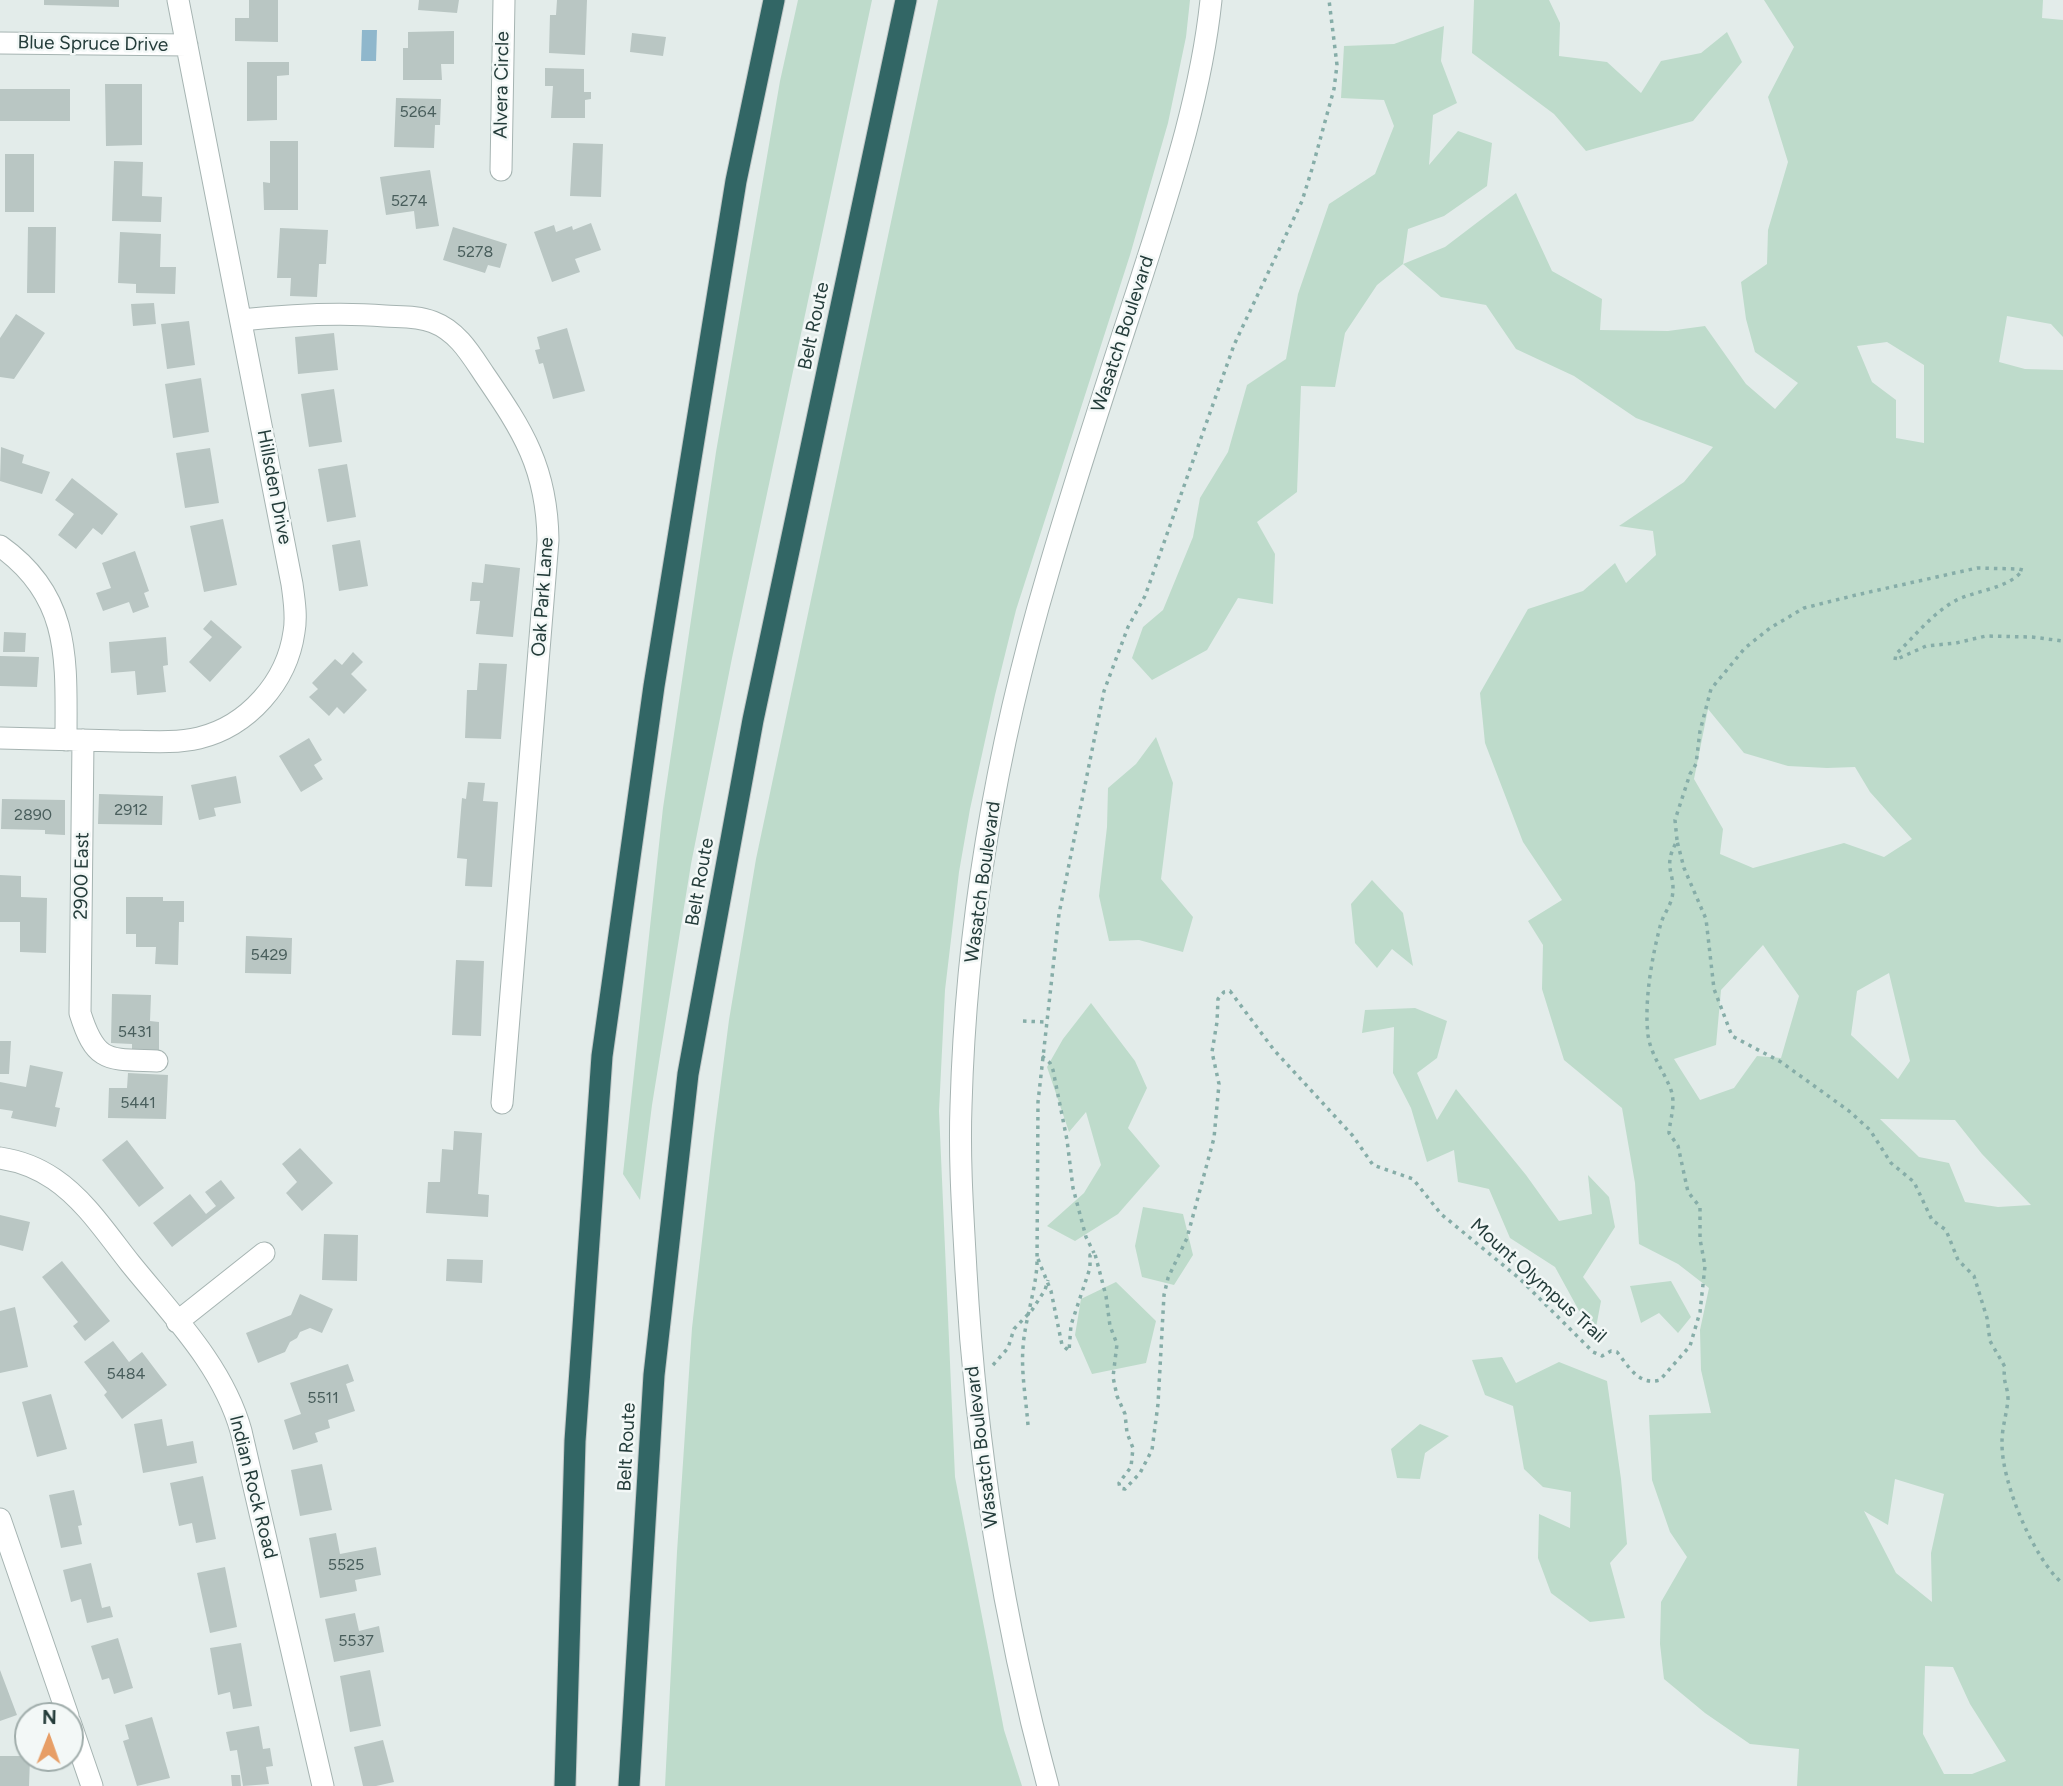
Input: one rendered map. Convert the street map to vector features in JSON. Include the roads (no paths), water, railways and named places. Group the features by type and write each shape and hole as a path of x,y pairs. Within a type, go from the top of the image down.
{"highway":[{"path":"565,1786 575,1441 602,1056 654,686 731,208 774,0"},
{"name":"Belt Route","path":"629,1786 654,1376 688,1074 753,720 906,0"}],"street":[{"name":"Hillsden Drive","path":"0,738 170,742 216,733 238,721 259,703 286,662 295,630 292,583 178,0"},
{"name":"Alvera Circle","path":"501,170 504,0"},
{"name":"Wasatch Boulevard","path":"1048,1786 1016,1661 1001,1585 973,1377 962,1197 961,1105 971,965 992,811 1012,711 1044,585 1188,127 1211,0"},
{"name":"Blue Spruce Drive","path":"0,43 187,45"},
{"name":"Oak Park Lane","path":"241,320 352,313 422,318 443,327 461,341 514,417 540,473 548,516 548,540 502,1103"},
{"name":"2900 East","path":"0,546 19,560 39,584 56,615 65,650 75,740 80,1013 87,1037 97,1052 116,1059 157,1061"},
{"name":"Indian Rock Road","path":"0,1158 26,1164 41,1171 68,1190 89,1212 215,1373 237,1416 323,1786"},
{"path":"177,1322 264,1252"},
{"path":"0,1519 63,1702"},
{"path":"84,1763 92,1786"}],"water":[{"path":"362,30 377,30 376,61 361,61"}]}
